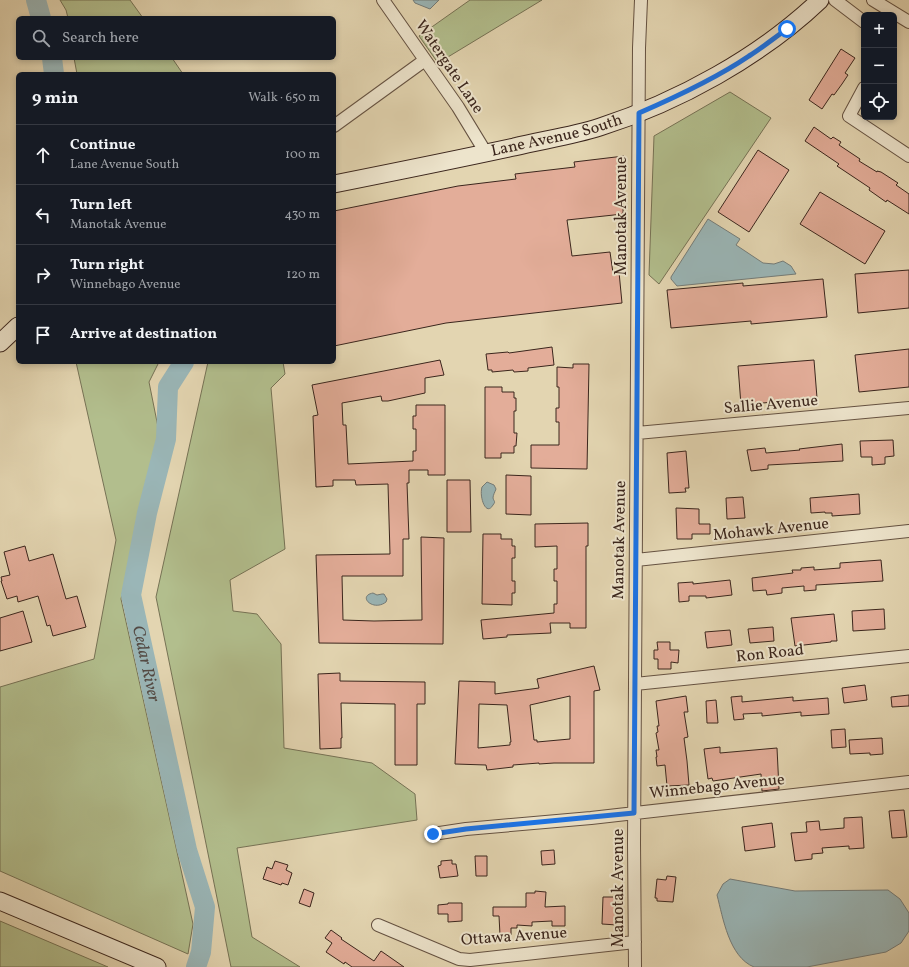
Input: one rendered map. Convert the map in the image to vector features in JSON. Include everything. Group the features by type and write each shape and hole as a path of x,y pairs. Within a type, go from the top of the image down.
{"main road":[{"name":"Lane Avenue South","path":"336,184 560,137 593,129 639,113 719,74 749,56 787,29 820,0"},
{"path":"0,343 16,328"},
{"path":"0,901 157,967"}],"street":[{"name":"Watergate Lane","path":"383,0 458,107 486,153"},
{"name":"Manotak Avenue","path":"635,967 634,684 639,48 641,0"},
{"path":"835,0 861,20"},
{"path":"873,0 909,22"},
{"path":"336,125 425,60"},
{"path":"861,94 849,116 909,156"},
{"name":"Sallie Avenue","path":"637,433 909,408"},
{"name":"Mohawk Avenue","path":"636,560 909,531"},
{"name":"Ron Road","path":"634,684 909,656"},
{"name":"Winnebago Avenue","path":"433,834 466,829 634,813 909,782"},
{"name":"Ottawa Avenue","path":"378,924 458,960 470,960 635,942"}],"green space":[{"path":"60,0 130,0 142,16 68,16"},
{"path":"470,0 542,0 438,63 419,36"},
{"path":"74,60 173,60 182,72 77,72"},
{"path":"730,92 771,118 659,284 649,275 654,136"},
{"path":"76,364 158,364 149,382 159,432 121,599 193,924 188,954 0,871 0,687 94,659 116,540"},
{"path":"208,364 283,364 285,374 271,388 285,549 230,580 233,611 257,614 281,644 284,748 372,763 415,794 417,820 237,848 252,937 300,967 231,967 156,597"},
{"path":"0,921 108,967 0,967"}],"water":[{"path":"413,0 439,0 430,9 415,3"},
{"path":"708,219 740,239 736,245 763,263 774,264 783,261 791,266 796,274 677,286 671,277"},
{"path":"487,482 494,485 496,489 493,497 494,503 488,509 481,496 482,487"},
{"path":"373,593 377,595 384,594 387,599 386,602 381,605 376,605 369,602 366,597"},
{"path":"730,879 795,891 888,890 900,899 909,913 909,931 901,943 886,952 807,967 754,967 745,962 733,946 728,936 722,915 717,895 723,884"}],"building":[{"path":"841,49 855,58 845,73 848,75 822,109 809,100"},
{"path":"814,127 831,139 833,137 841,142 839,145 860,159 859,161 877,172 881,172 898,183 896,185 909,194 909,214 887,200 886,202 869,190 870,188 837,166 839,164 805,141"},
{"path":"758,150 789,170 749,232 718,212"},
{"path":"624,156 623,214 567,220 572,256 610,252 613,273 619,272 622,303 446,323 336,346 336,211 458,186 516,179 515,174 575,167 574,162"},
{"path":"820,192 885,231 865,264 800,224"},
{"path":"909,270 909,308 858,313 855,274"},
{"path":"823,279 827,317 751,324 751,321 671,328 667,290 743,283 743,286"},
{"path":"552,347 554,365 528,368 528,371 514,372 513,370 492,372 492,370 488,370 486,354 509,353"},
{"path":"909,349 909,387 859,392 855,355"},
{"path":"440,360 444,375 425,378 425,393 388,401 382,401 381,396 342,403 343,425 346,425 348,464 413,461 413,451 416,451 416,429 413,429 413,416 416,416 416,405 445,405 445,475 428,475 428,470 409,470 409,483 407,483 409,539 403,539 403,576 342,576 343,620 422,620 421,537 444,538 443,644 319,643 316,555 390,554 388,484 356,485 355,480 333,480 333,486 316,487 313,416 318,415 312,385"},
{"path":"814,360 817,398 741,405 738,366"},
{"path":"573,364 589,364 587,469 531,468 531,445 559,445 559,422 556,422 556,408 559,408 557,367 573,368"},
{"path":"485,387 502,387 502,392 514,392 514,398 516,398 516,411 514,411 514,433 517,433 516,446 514,446 514,453 501,453 501,458 485,458"},
{"path":"893,440 894,456 885,457 885,464 872,465 872,457 861,457 860,441"},
{"path":"842,444 843,461 768,465 768,469 751,471 747,450 765,448 766,453"},
{"path":"686,451 689,488 685,488 686,492 669,493 667,453"},
{"path":"506,475 531,476 531,515 506,514"},
{"path":"447,480 470,480 471,532 447,532"},
{"path":"859,494 860,514 832,516 832,513 825,512 811,513 810,498"},
{"path":"743,497 745,518 727,519 726,498"},
{"path":"676,508 699,509 699,524 710,524 710,534 692,534 692,539 677,539"},
{"path":"588,523 588,546 586,546 586,628 570,628 570,623 550,623 551,633 507,635 507,637 483,639 481,620 554,613 554,604 557,604 557,581 554,581 554,569 557,569 557,546 535,547 535,524"},
{"path":"483,534 501,534 501,539 512,539 512,546 515,546 515,558 512,558 512,581 515,581 515,593 512,593 512,605 482,604"},
{"path":"25,546 29,561 53,554 66,599 77,596 86,627 53,636 50,625 47,626 38,596 18,602 17,596 7,599 1,581 1,577 10,575 4,552"},
{"path":"881,560 883,581 816,585 816,590 804,591 804,586 782,588 782,593 767,595 766,590 753,591 752,578 793,573 792,570 801,570 801,568 814,567 814,570 840,568 840,563"},
{"path":"730,580 732,595 706,598 706,596 689,596 689,601 679,602 678,583 693,582 693,584"},
{"path":"884,609 885,629 853,631 852,611"},
{"path":"23,611 32,642 0,651 0,618"},
{"path":"834,614 837,641 795,646 791,618"},
{"path":"773,627 774,641 750,643 748,629"},
{"path":"730,630 732,645 707,648 705,632"},
{"path":"657,642 670,642 670,650 679,650 678,663 671,662 671,669 658,669 658,659 654,659 654,650 658,650"},
{"path":"594,666 600,690 594,691 594,763 539,763 513,765 513,767 487,770 486,765 455,764 459,681 495,682 495,694 539,688 537,679","holes":["570,696 570,739 537,742 537,740 534,740 530,705","479,704 507,705 511,742 510,745 478,748"]},
{"path":"340,673 340,681 425,682 425,704 417,704 417,765 395,765 395,704 341,703 341,748 320,749 318,674"},
{"path":"865,685 867,700 844,703 842,688"},
{"path":"909,695 909,706 892,707 891,697"},
{"path":"686,696 688,712 684,712 688,737 684,738 689,785 667,786 665,765 657,766 656,750 659,750 656,733 658,732 657,726 659,726 656,701"},
{"path":"742,696 742,702 793,697 793,701 828,698 829,714 801,716 801,712 762,716 762,713 743,714 744,719 734,720 731,697"},
{"path":"716,700 718,723 707,723 706,701"},
{"path":"845,729 846,747 832,748 831,730"},
{"path":"882,738 883,754 850,754 849,740"},
{"path":"720,747 720,753 777,748 779,789 762,791 761,774 713,781 712,778 708,779 704,749"},
{"path":"904,810 907,837 892,838 889,811"},
{"path":"862,817 864,848 849,849 849,846 822,848 823,853 812,854 812,859 795,861 791,833 807,832 806,822 819,821 820,830 844,828 844,818"},
{"path":"772,823 775,847 745,851 742,827"},
{"path":"554,850 555,864 542,865 541,851"},
{"path":"475,856 487,856 487,876 476,876"},
{"path":"452,860 452,864 456,864 458,876 440,878 438,866 441,865 441,861"},
{"path":"275,861 288,865 286,870 292,873 288,885 282,883 281,885 263,879 267,867 272,869"},
{"path":"667,876 676,877 673,902 657,901 657,898 655,898 657,879 666,880"},
{"path":"304,889 314,893 310,907 299,903"},
{"path":"535,891 546,892 545,907 565,906 565,926 552,926 552,921 532,922 532,926 517,925 517,928 511,928 511,935 500,935 499,916 493,916 493,907 526,907 526,893 535,893"},
{"path":"603,897 618,897 617,925 602,924"},
{"path":"462,903 462,921 448,922 448,914 438,914 438,905"},
{"path":"331,930 342,938 341,939 374,961 381,951 404,967 352,967 345,962 344,964 326,952 332,943 325,938"}],"waterway":[{"name":"Cedar River","path":"36,0 40,16"},
{"name":"Cedar River","path":"52,60 54,72"},
{"name":"Cedar River","path":"183,364 168,387 166,439 147,513 131,595 187,850 205,907 201,952 196,967"}],"route":[{"path":"433,834 466,829 634,813 639,113 667,101 719,74 749,56 787,29"}]}
